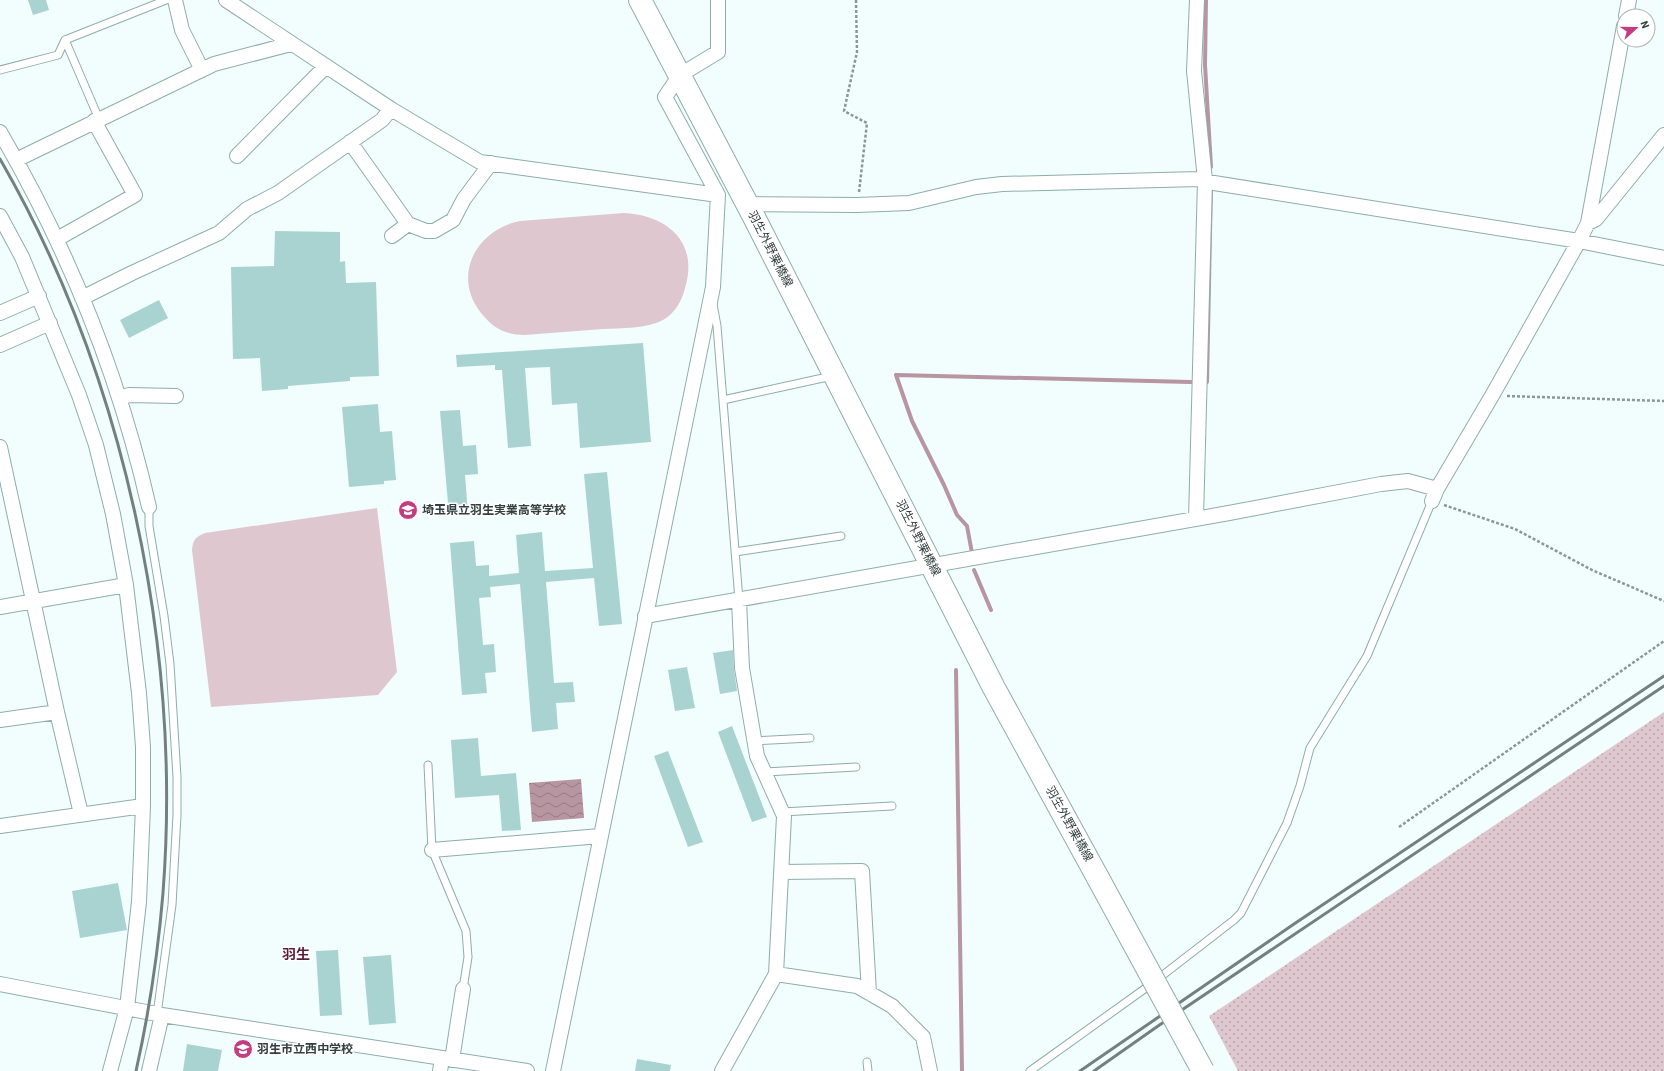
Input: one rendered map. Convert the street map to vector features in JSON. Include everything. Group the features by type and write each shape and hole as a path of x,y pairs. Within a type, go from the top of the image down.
{"main road":[{"name":"羽生外野栗橋線","path":"640,0 835,375 994,688 1203,1071"}],"street":[{"path":"175,0 182,30 202,70"},
{"path":"226,0 391,109 480,162 718,195"},
{"path":"553,1071 711,294 718,195 665,97 680,75 718,52 718,0"},
{"path":"1196,519 1205,180 1194,71 1197,0"},
{"path":"16,160 214,64 291,44"},
{"path":"645,616 1196,519 1381,484 1408,481 1434,495 1493,394 1588,224 1620,48"},
{"path":"237,156 326,66"},
{"path":"82,298 219,233 247,209 278,193 382,120 391,109"},
{"path":"57,239 134,195 97,120"},
{"path":"0,132 57,239 103,350 120,398 149,507"},
{"path":"1588,224 1596,219 1664,135"},
{"path":"350,142 408,224 426,231 434,231 453,220 464,199 491,163"},
{"path":"747,204 857,205 909,203 976,188 1002,184 1199,179 1214,183 1579,241 1664,258"},
{"path":"0,216 22,257 79,394 96,445 113,514 126,585 140,694 143,747 143,806 139,902 127,1008 110,1071"},
{"path":"392,236 408,224"},
{"path":"0,312 39,296"},
{"path":"0,345 50,323"},
{"path":"120,398 129,395 176,396"},
{"path":"0,447 3,476 81,814"},
{"path":"0,607 126,585"},
{"path":"722,1071 776,974 782,872 784,816 757,756 742,668 739,600"},
{"path":"0,720 57,712"},
{"path":"0,826 143,806"},
{"path":"432,850 600,836"},
{"path":"782,872 862,871 869,993"},
{"path":"776,974 858,986 892,1006 923,1037 930,1071"},
{"path":"0,984 159,1015 445,1063 528,1071"},
{"path":"445,1063 463,989"},
{"path":"149,1071 159,1015"}],"lane":[{"path":"0,70 58,55 65,40 166,0"},
{"path":"65,40 97,120"},
{"path":"711,294 717,326 739,600"},
{"path":"723,400 835,375"},
{"path":"1030,1071 1150,985 1241,913 1287,823 1300,786 1310,748 1367,656 1434,495"},
{"path":"149,507 149,526 164,616 170,664 178,815 172,905 159,1015"},
{"path":"735,552 841,536"},
{"path":"755,741 810,738"},
{"path":"428,765 432,850 466,931 468,957 463,989"},
{"path":"764,772 856,767"},
{"path":"782,812 892,806"},
{"path":"867,1062 868,1071"}],"path":[{"path":"856,0 857,52 844,110 867,123 857,205"},
{"path":"1493,394 1499,396 1664,401"},
{"path":"1434,495 1515,529 1592,570 1664,601"},
{"path":"1399,827 1664,641"}],"shaded area":[{"path":"624,213 654,219 666,226 676,234 683,245 688,258 688,272 682,298 671,314 663,320 642,327 518,335 500,330 490,323 481,313 472,298 468,284 469,269 473,256 481,244 492,233 505,226 520,221"},
{"path":"377,508 397,672 378,695 211,707 192,550 195,539 205,533"},
{"path":"1664,712 1664,1071 1238,1071 1209,1016"}],"water":[{"path":"581,779 584,818 532,822 529,783"}],"building":[{"path":"28,0 46,0 49,10 33,15"},
{"path":"275,231 340,232 340,262 345,261 346,283 376,282 379,376 350,377 350,381 288,386 288,389 262,391 260,358 233,359 231,267 274,266"},
{"path":"159,300 168,318 129,338 120,320"},
{"path":"643,343 651,442 580,448 577,403 552,405 550,367 525,368 531,446 508,448 502,370 495,370 495,365 457,367 456,355"},
{"path":"378,404 380,432 392,431 396,480 384,481 384,484 349,487 342,407"},
{"path":"460,410 463,446 476,445 478,474 465,475 468,514 449,515 440,411"},
{"path":"607,472 622,624 599,626 594,578 546,582 554,683 573,682 575,702 556,703 558,729 532,732 520,584 490,587 491,597 479,598 483,645 494,644 496,672 485,673 487,693 462,695 450,543 474,541 476,566 489,565 489,576 519,573 516,535 542,532 545,571 593,568 584,474"},
{"path":"733,650 737,691 720,694 713,653"},
{"path":"687,667 695,708 675,711 668,670"},
{"path":"732,726 767,817 752,822 718,732"},
{"path":"478,738 481,776 516,773 521,830 502,831 499,795 455,798 451,740"},
{"path":"668,751 703,842 688,847 654,756"},
{"path":"118,883 127,930 80,938 72,891"},
{"path":"338,950 342,1015 320,1016 316,951"},
{"path":"391,955 396,1023 369,1025 363,957"},
{"path":"187,1044 222,1050 218,1071 183,1071"},
{"path":"637,1059 671,1065 670,1071 635,1071"}],"waterway":[{"path":"1206,0 1205,65 1211,167"},
{"path":"1205,382 1207,382 1211,184"},
{"path":"972,553 967,526 957,515 944,485 912,421 896,375 1191,382"},
{"path":"974,570 991,610"},
{"path":"956,670 962,1071"}],"railway":[{"path":"0,159 43,242 80,330 111,421 135,514 152,609 163,704 167,799 163,893 158,938 149,1005 136,1071"},
{"path":"1080,1071 1294,924 1664,676"},
{"path":"1094,1071 1158,1026 1664,686"}],"place":[{"name":"埼玉県立羽生実業高等学校","path":"408,510"},
{"name":"羽生市立西中学校","path":"243,1049"}],"district":[{"name":"羽生","path":"296,955"}]}
